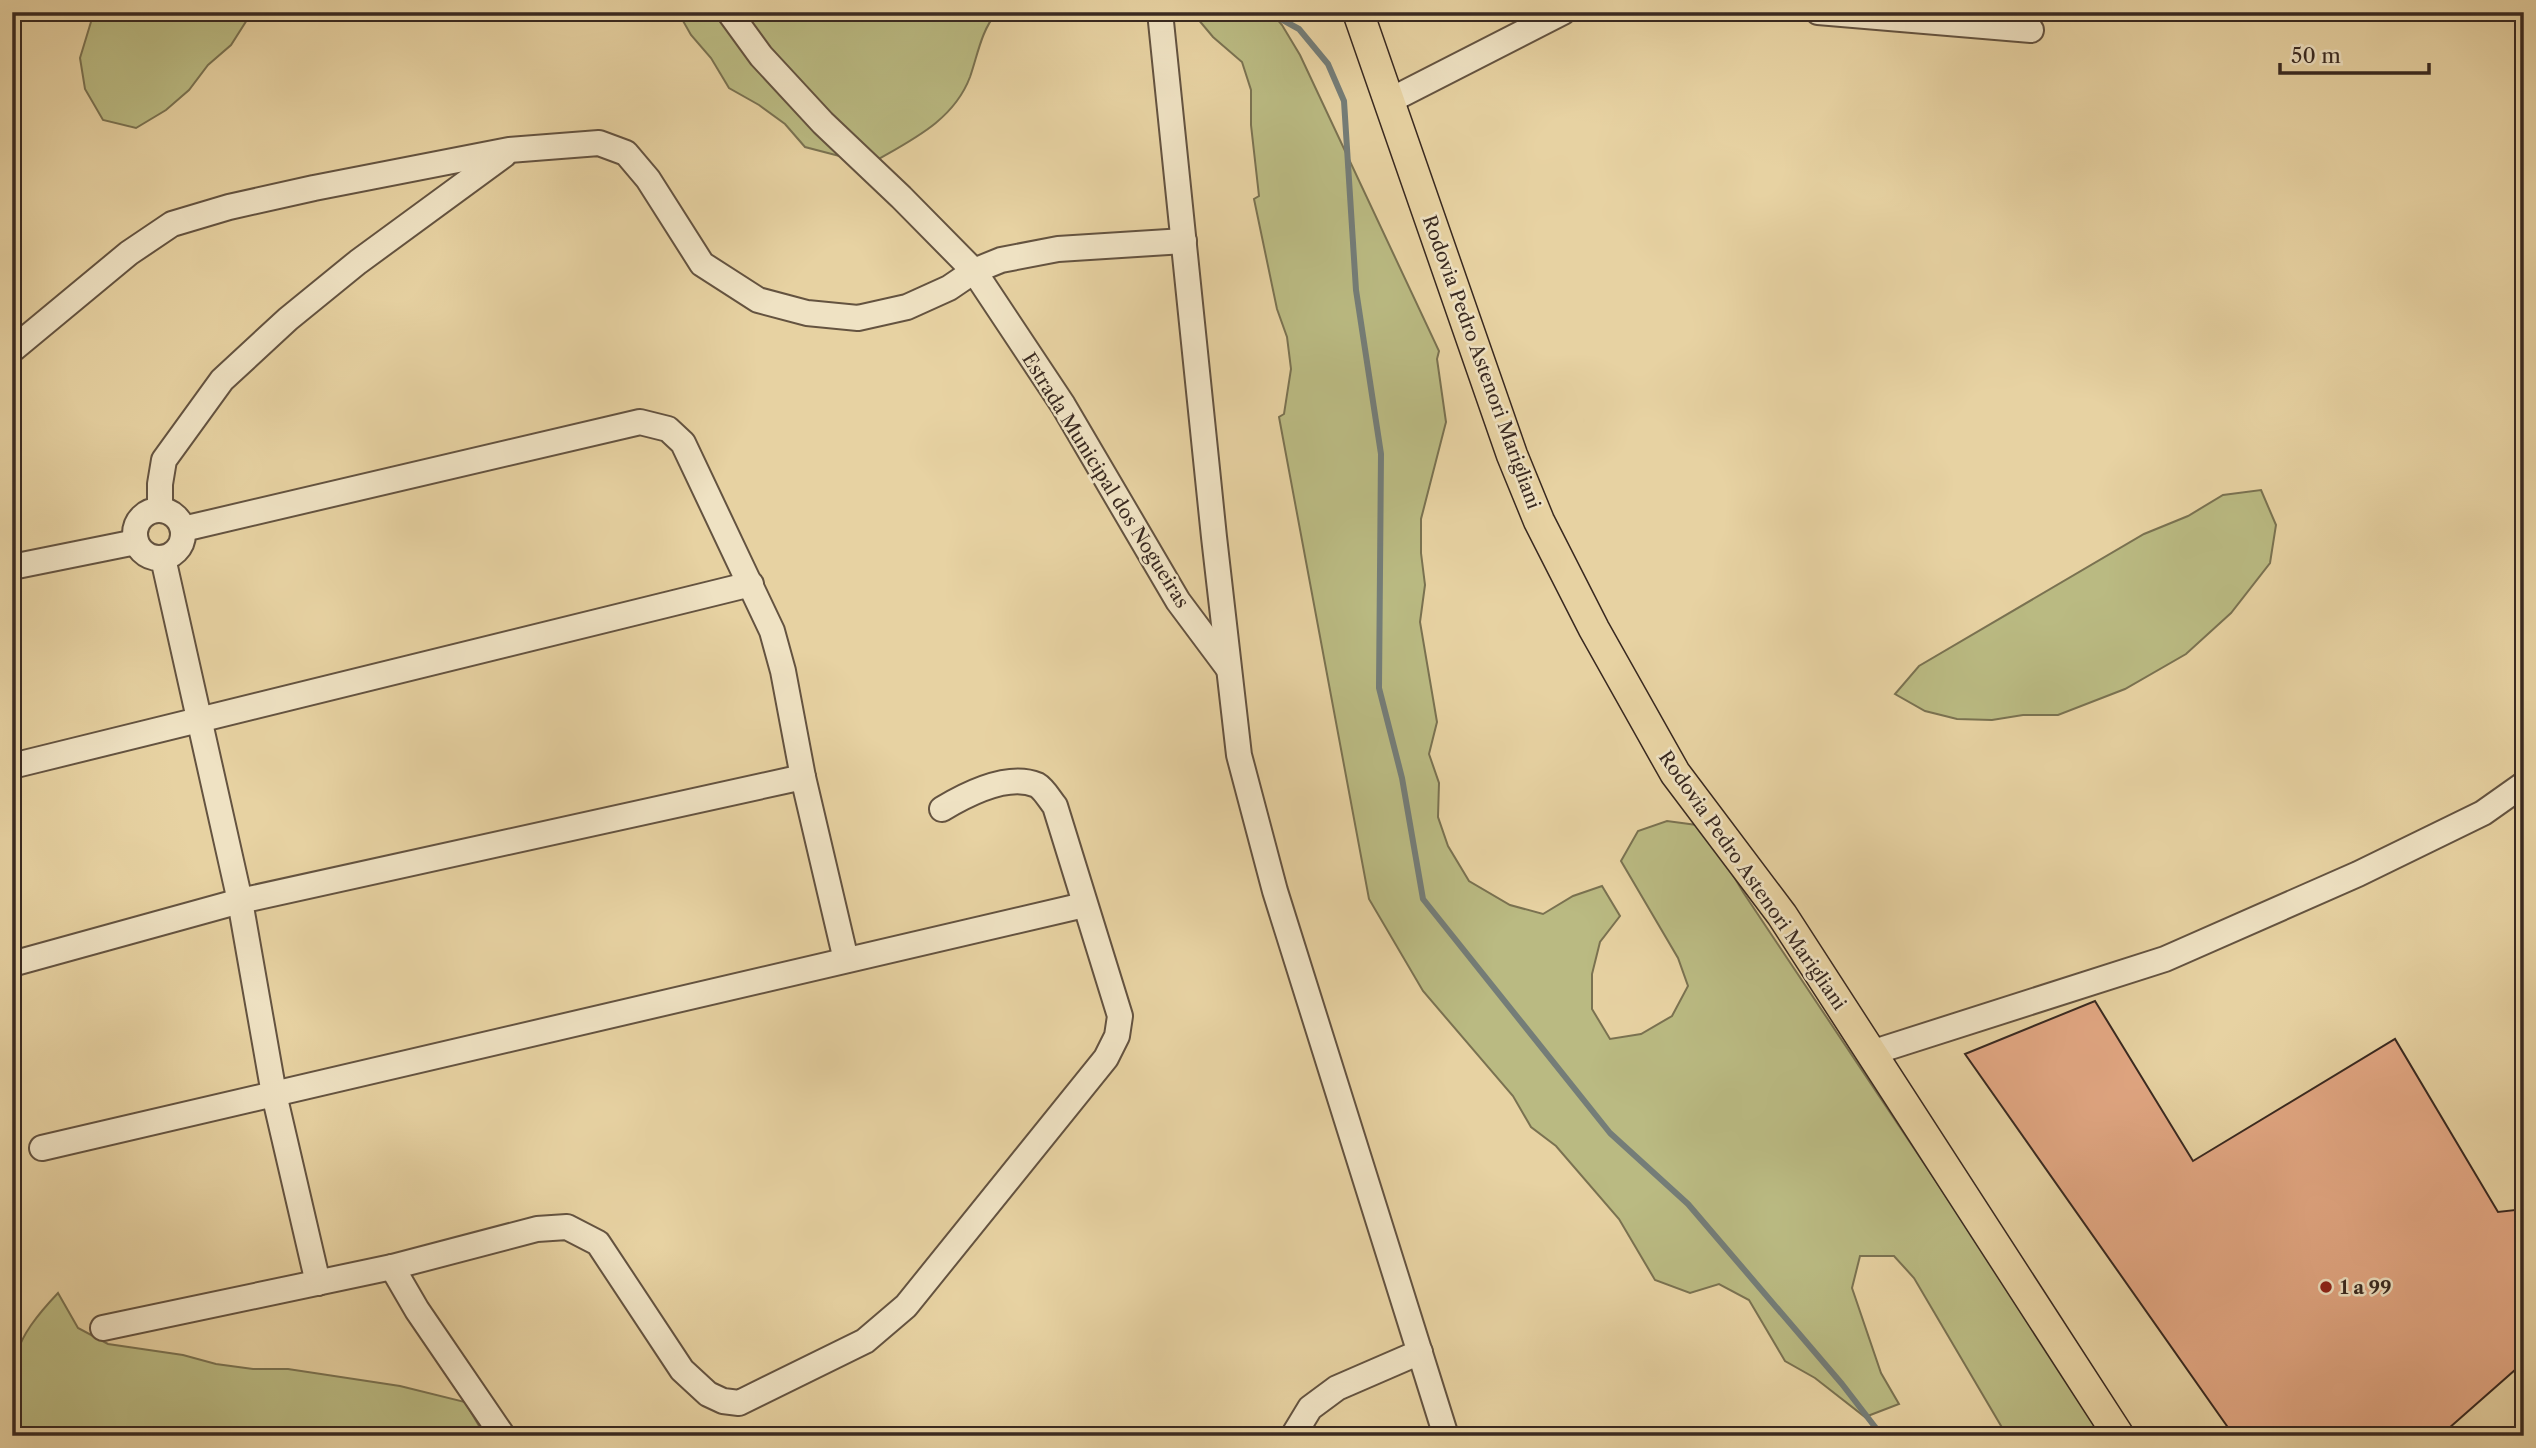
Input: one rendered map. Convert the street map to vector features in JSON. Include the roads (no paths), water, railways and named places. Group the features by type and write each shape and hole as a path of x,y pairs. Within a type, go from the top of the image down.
{"main road":[{"name":"Rodovia Pedro Astenori Marigliani","path":"1358,12 1512,455 1539,521 1594,629 1675,773 1782,915 2119,1436"}],"street":[{"name":"Estrada Municipal dos Nogueiras","path":"729,12 761,56 823,123 974,271 1063,405 1178,601 1229,670"},
{"path":"1390,101 1563,12"},
{"path":"1818,12 2031,30"},
{"path":"1160,13 1239,755 1275,891 1446,1436"},
{"path":"12,350 129,253 172,224 229,207 314,188 509,150 600,143 626,153 648,179 702,264 758,300 807,313 858,318 907,307 949,288 974,271 1001,260 1058,249 1184,241"},
{"path":"160,510 164,460 222,380 358,262 509,150"},
{"path":"183,530 640,422 668,429 683,443 772,631 846,960"},
{"path":"160,510 170,513 178,520 183,530 182,542 175,552 163,558 147,555 136,542 135,530 140,520 149,513 160,510"},
{"path":"12,567 136,542"},
{"path":"163,558 240,901 274,1094 318,1283"},
{"path":"12,766 751,584"},
{"path":"12,964 240,901 803,777"},
{"path":"103,1328 392,1267 537,1229 567,1227 598,1243 682,1370 708,1394 723,1401 739,1403 865,1341 906,1306 1106,1058 1117,1036 1120,1016 1055,806 1040,786 1019,780 971,792 942,809"},
{"path":"1871,1053 2165,959 2383,862 2483,813 2524,784"},
{"path":"42,1149 1084,905"},
{"path":"392,1267 417,1310 503,1436"},
{"path":"1293,1436 1310,1408 1337,1388 1420,1352"}],"waterway":[{"path":"1268,12 1299,29 1328,64 1344,101 1356,290 1381,454 1379,688 1402,778 1423,899 1610,1133 1688,1204 1842,1384 1882,1436"}],"place":[{"name":"1 a 99","path":"2326,1287"}]}
